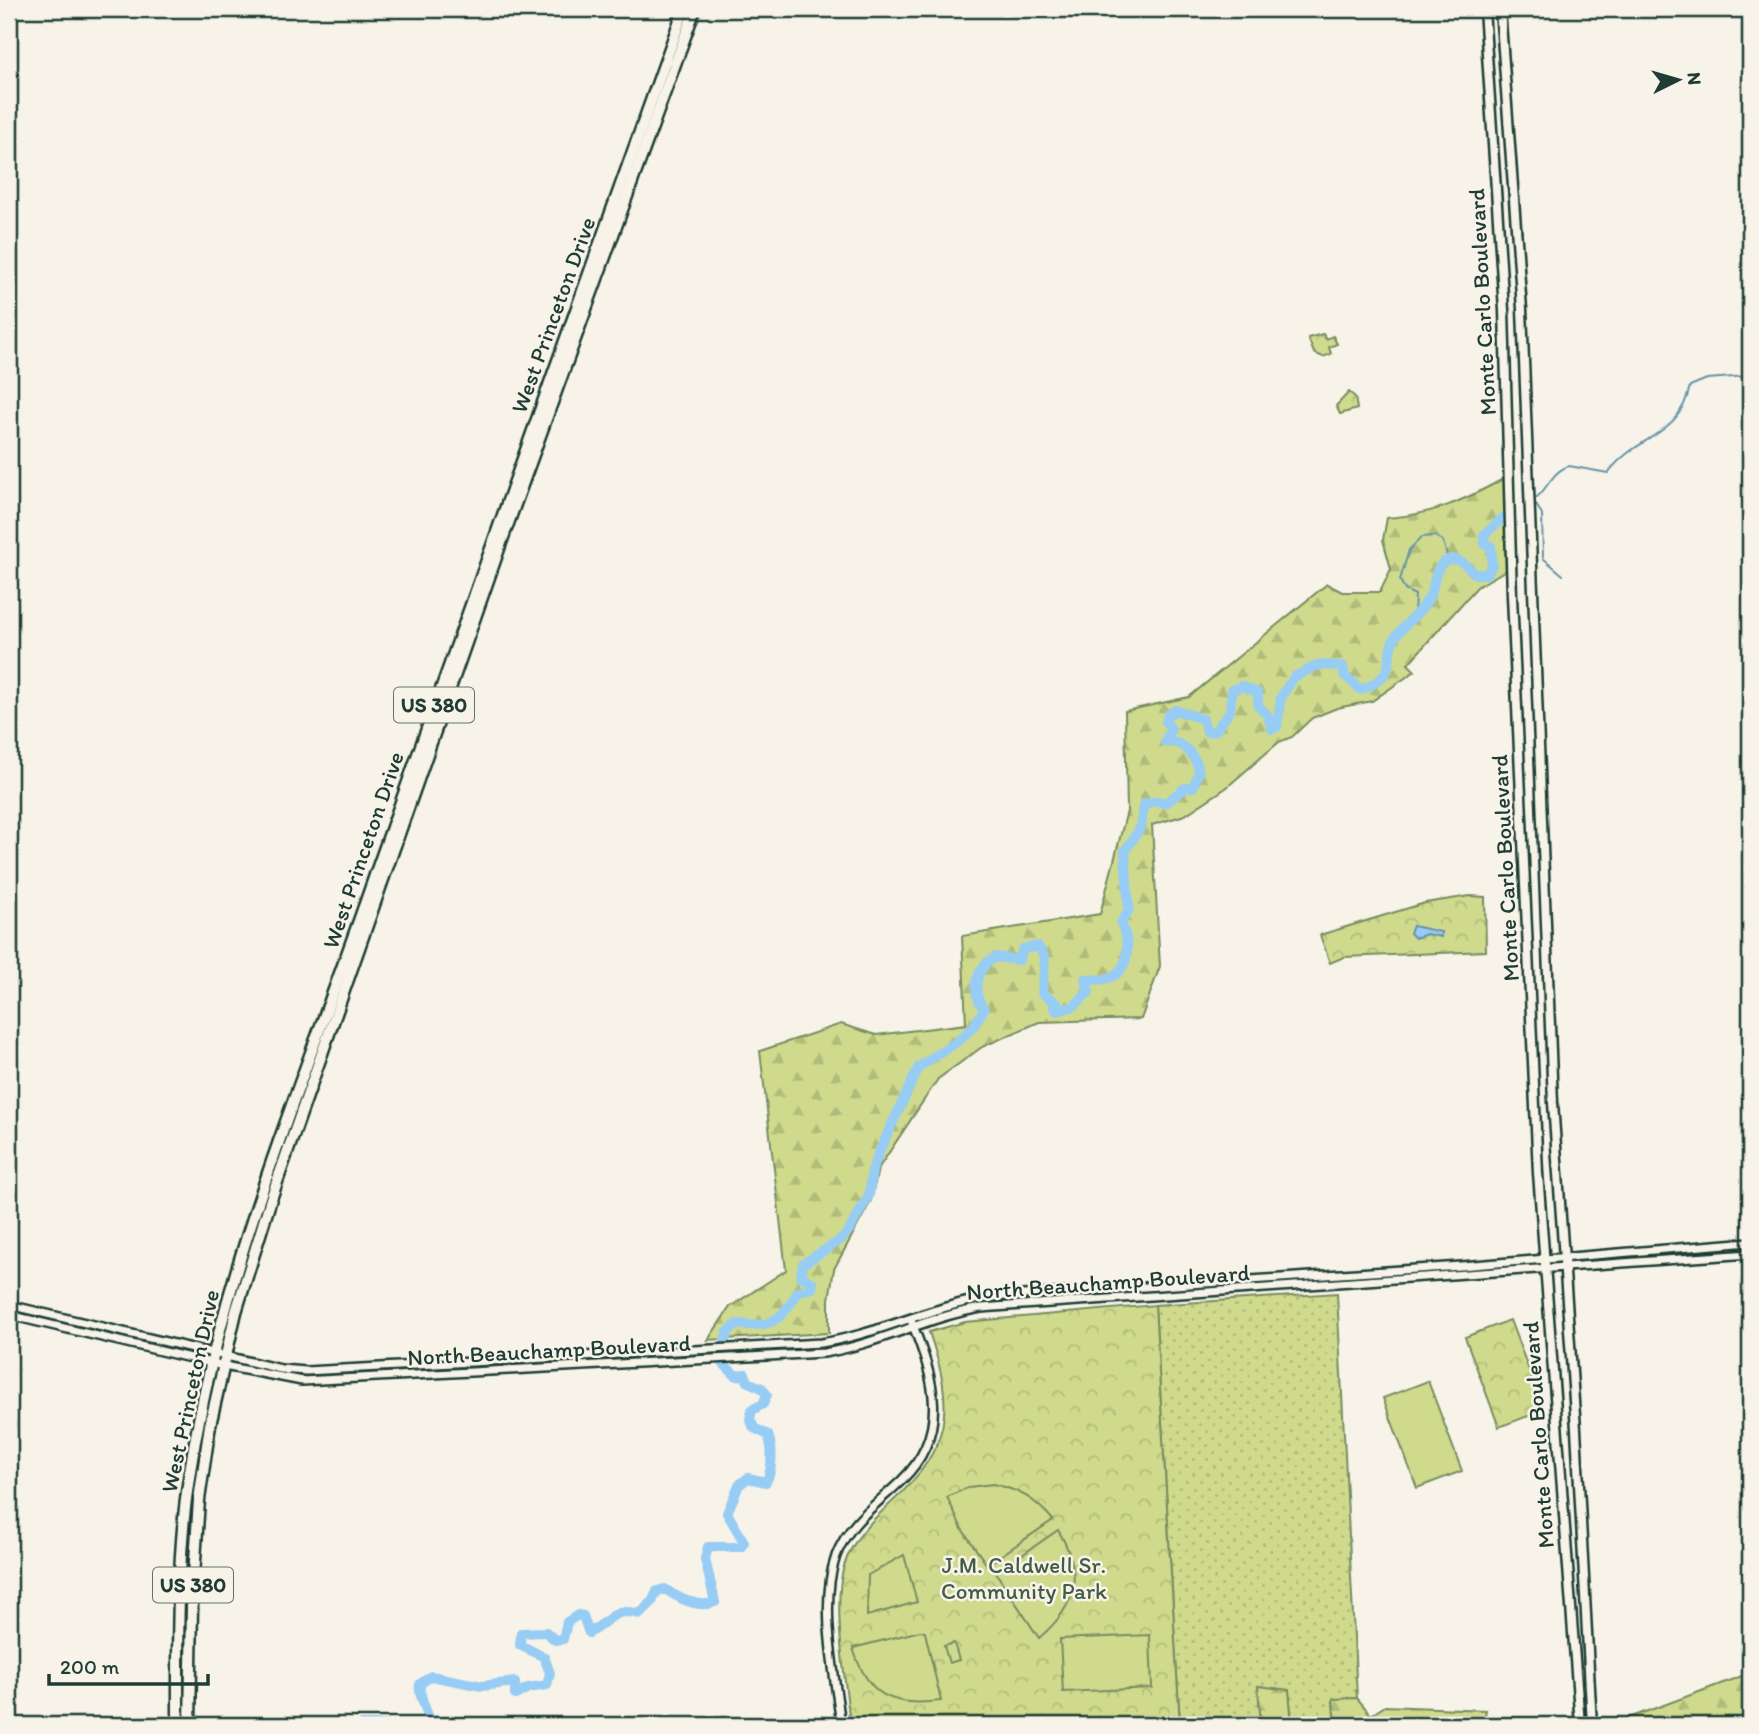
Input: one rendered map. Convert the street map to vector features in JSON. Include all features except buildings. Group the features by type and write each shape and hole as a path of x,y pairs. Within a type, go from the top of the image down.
{"highway":[{"name":"West Princeton Drive","path":"190,1725 192,1606 199,1500 210,1425 226,1354 282,1152 484,561 566,341 684,9"},
{"name":"West Princeton Drive","path":"178,1725 180,1588 186,1500 212,1363 245,1239 282,1152 695,9"}],"main road":[{"name":"Monte Carlo Boulevard","path":"1484,9 1504,310 1513,610 1533,1071 1580,1725"},
{"name":"Monte Carlo Boulevard","path":"1500,9 1522,309 1531,609 1562,1257 1576,1429 1592,1725"}],"street":[{"name":"North Beauchamp Boulevard","path":"9,1315 224,1366 302,1381 797,1355 847,1349 951,1305 992,1297 1750,1242"},
{"name":"North Beauchamp Boulevard","path":"9,1305 290,1371 797,1345 856,1338 981,1308 1750,1254"},
{"path":"20,1317 22,1308"},
{"path":"841,1725 829,1600 832,1570 850,1529 859,1517 902,1480 928,1438 935,1409 933,1383 912,1323"},
{"path":"90,1334 93,1324"},
{"path":"302,1381 303,1377 321,1375 323,1370"}],"green space":[{"path":"1323,334 1326,339 1333,336 1337,344 1329,347 1331,354 1323,357 1314,353 1308,338"},
{"path":"1349,392 1355,397 1357,409 1340,414 1336,406"},
{"path":"1505,478 1506,570 1477,587 1408,664 1415,671 1372,701 1337,708 1312,718 1292,737 1279,742 1226,788 1185,815 1152,825 1160,966 1141,1019 1039,1022 982,1047 938,1079 878,1169 871,1201 834,1269 829,1299 829,1333 708,1340 730,1307 786,1270 760,1051 841,1024 876,1035 966,1024 962,936 1100,914 1127,811 1125,711 1189,697 1327,584 1342,592 1380,592 1391,569 1383,540 1387,518 1434,510"},
{"path":"1470,896 1485,897 1486,951 1344,957 1330,963 1320,935 1425,903"},
{"path":"1337,1293 1357,1698 1333,1700 1335,1725 1292,1725 1289,1691 1258,1686 1261,1725 1180,1725 1155,1305"},
{"name":"J.M. Caldwell Sr. Community Park","path":"1155,1305 1180,1725 850,1725 839,1602 844,1566 857,1539 911,1483 937,1444 943,1425 943,1382 929,1332 965,1322"},
{"path":"1510,1320 1544,1410 1499,1427 1465,1337"},
{"path":"1428,1381 1462,1471 1417,1488 1383,1398"},
{"path":"993,1484 1026,1496 1053,1520 987,1565 962,1529 947,1497 969,1487"},
{"path":"1058,1530 1071,1561 1073,1588 1062,1613 1039,1638 996,1573"},
{"path":"904,1555 917,1602 867,1616 868,1575"},
{"path":"925,1632 941,1701 909,1702 884,1695 866,1678 853,1648"},
{"path":"1150,1635 1152,1688 1063,1692 1060,1639"},
{"path":"954,1643 959,1660 949,1663 944,1646"},
{"path":"1750,1673 1750,1725 1610,1725"},
{"path":"1258,1686 1289,1690 1292,1725 1261,1725"},
{"path":"1357,1698 1371,1715 1385,1706 1486,1710 1483,1725 1335,1725 1333,1699"}],"water":[{"path":"1413,926 1441,932 1441,937 1427,934 1415,938 1410,933"}],"waterway":[{"path":"1563,575 1543,558 1542,514 1533,500 1553,477 1569,466 1608,473 1632,450 1677,416 1685,403 1690,386 1707,379 1748,376 1750,380"},
{"path":"427,1725 430,1724 420,1693 420,1684 431,1676 482,1686 515,1682 515,1695 528,1688 547,1685 550,1673 544,1657 520,1645 521,1633 546,1632 555,1640 563,1639 567,1622 578,1615 583,1616 589,1633 623,1612 640,1614 652,1602 657,1591 665,1589 682,1599 696,1603 715,1602 705,1559 708,1547 741,1547 744,1542 727,1513 739,1485 748,1478 766,1482 772,1458 768,1435 754,1428 750,1419 752,1410 763,1404 767,1395 762,1388 748,1382 745,1374 736,1376 721,1361 727,1333 737,1324 759,1325 774,1320 781,1316 798,1291 812,1288 813,1283 801,1276 803,1264 842,1239 850,1229 869,1195 872,1171 879,1152 919,1067 958,1041 973,1027 984,1009 977,995 977,980 983,967 996,957 1019,960 1023,949 1038,946 1045,958 1042,993 1057,1003 1054,1007 1057,1011 1074,1006 1089,992 1085,979 1099,980 1118,973 1123,966 1127,947 1121,923 1129,910 1125,851 1141,827 1144,804 1157,801 1166,803 1185,788 1193,787 1199,772 1195,760 1187,750 1177,743 1165,742 1171,729 1166,722 1168,715 1175,710 1203,719 1207,732 1215,731 1230,711 1232,690 1242,686 1258,693 1258,705 1268,716 1272,729 1277,727 1281,697 1294,677 1318,665 1343,666 1344,675 1361,690 1374,683 1387,670 1390,650 1397,635 1428,599 1443,562 1455,560 1463,563 1475,574 1487,574 1492,565 1491,546 1485,544 1484,535 1504,517"},
{"path":"1414,615 1415,595 1405,590 1400,580 1409,550 1422,537 1435,536 1443,541 1448,560"},
{"path":"1740,1725 1750,1724"},
{"path":"362,1725 386,1725"}]}
